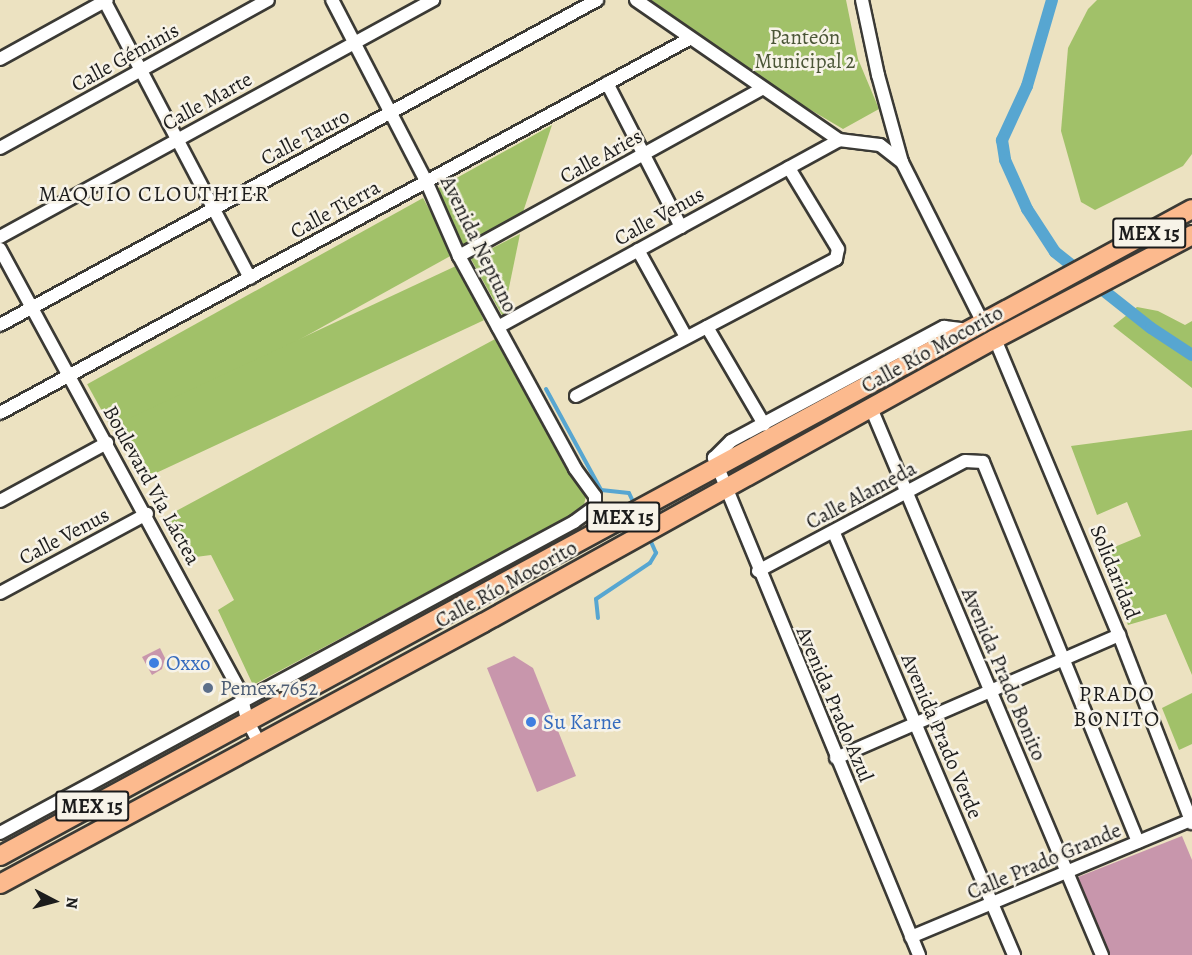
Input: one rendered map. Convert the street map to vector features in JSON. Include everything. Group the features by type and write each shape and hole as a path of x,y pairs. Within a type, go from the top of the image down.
{"main road":[{"name":"Calle Río Mocorito","path":"0,856 1192,209"},
{"name":"Calle Río Mocorito","path":"0,884 994,339 1192,235"}],"street":[{"path":"0,59 105,0 250,278"},
{"name":"Calle Géminis","path":"0,148 268,0"},
{"name":"Avenida Neptuno","path":"241,702 574,522 591,512 596,502 459,256 426,181 332,0"},
{"name":"Calle Marte","path":"0,237 433,0"},
{"name":"Calle Tauro","path":"0,325 597,0"},
{"path":"636,0 689,39 839,140 880,145 902,162"},
{"path":"715,468 717,452 764,424 944,327 976,326 902,162 878,75 862,0"},
{"name":"Calle Tierra","path":"0,413 689,39"},
{"path":"607,83 681,227"},
{"name":"Calle Aries","path":"459,256 762,89"},
{"name":"Calle Venus","path":"498,327 839,140"},
{"path":"576,396 838,257 838,249 789,168"},
{"name":"Boulevard Vía Láctea","path":"0,249 147,514 240,691 248,722 259,743"},
{"path":"638,250 686,337"},
{"path":"706,327 764,424"},
{"name":"Solidaridad","path":"994,339 1119,635 1191,821"},
{"name":"Avenida Prado Bonito","path":"871,408 1102,955"},
{"path":"0,501 108,443"},
{"name":"Calle Alameda","path":"758,571 965,461 983,462 1064,661"},
{"name":"Avenida Prado Azul","path":"715,468 919,955"},
{"name":"Calle Venus","path":"0,593 147,514"},
{"name":"Avenida Prado Verde","path":"834,532 1014,955"},
{"path":"836,758 1064,661 1119,635"},
{"path":"1064,661 1138,842"},
{"path":"0,833 241,702"},
{"name":"Calle Prado Grande","path":"911,937 1191,821"}],"green space":[{"name":"Panteón Municipal 2","path":"651,0 846,0 858,59 879,109 843,129 787,96"},
{"path":"1097,0 1192,0 1192,154 1183,166 1095,210 1081,202 1061,131 1068,48 1088,9"},
{"path":"552,125 521,218 465,248 435,190"},
{"path":"423,198 454,254 118,440 87,384"},
{"path":"520,234 503,317 471,259"},
{"path":"458,265 484,320 142,480 116,424"},
{"path":"1137,307 1158,311 1185,325 1192,321 1192,388 1113,326"},
{"path":"497,338 586,496 583,509 253,685 218,610 234,600 211,555 188,558 165,517"},
{"path":"1192,430 1192,675 1166,614 1128,625 1100,553 1141,536 1127,502 1097,515 1071,446"},
{"path":"1192,693 1192,744 1179,750 1162,708"}],"building":[{"name":"Oxxo","path":"160,648 165,658 162,669 152,675 142,657"},
{"name":"Su Karne","path":"514,656 533,668 576,776 537,792 487,668"},
{"path":"1182,836 1192,860 1192,955 1110,955 1078,877"}],"waterway":[{"path":"1052,0 1027,86 1002,140 1005,160 1027,209 1055,252 1151,328 1192,355"},
{"path":"546,389 601,490 629,493 635,506"},
{"path":"598,618 596,599 650,563 656,553 649,537"}],"place":[{"name":"Oxxo","path":"154,663"},
{"name":"Pemex 7652","path":"208,688"},
{"name":"Su Karne","path":"531,722"}],"district":[{"name":"MAQUIO CLOUTHIER","path":"154,195"},
{"name":"PRADO BONITO","path":"1117,706"}]}
